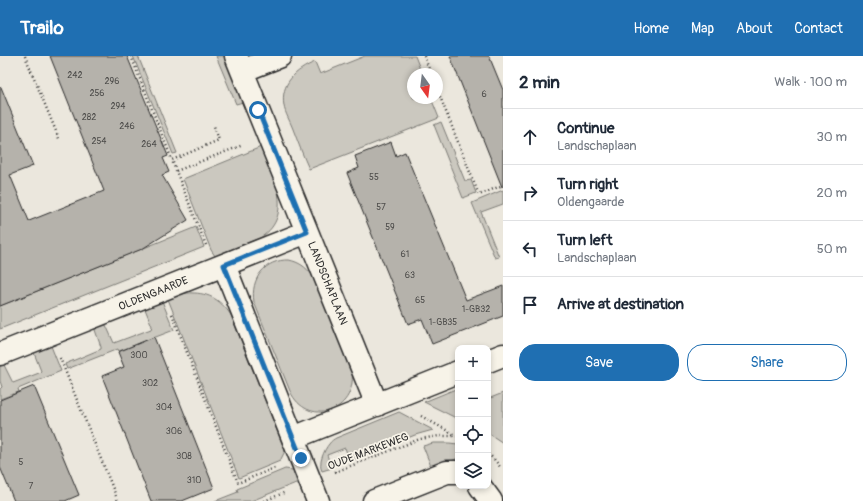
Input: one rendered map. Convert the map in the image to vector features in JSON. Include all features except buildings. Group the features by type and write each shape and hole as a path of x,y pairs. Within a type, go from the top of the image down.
{"street":[{"path":"239,64 280,56"},
{"name":"LANDSCHAPLAAN","path":"239,64 307,232 385,401"},
{"name":"OLDENGAARDE","path":"0,354 307,232"},
{"path":"219,267 314,491"},
{"path":"491,359 503,355"},
{"path":"297,448 385,401 455,373"},
{"path":"374,501 447,472 455,472"},
{"path":"482,489 491,501"}],"path":[{"path":"24,56 60,141"},
{"path":"131,56 176,171 219,267"},
{"path":"424,56 429,68"},
{"path":"443,104 479,195 503,185"},
{"path":"172,160 219,140 214,126"},
{"path":"176,171 268,135"},
{"path":"162,290 238,482 297,448"},
{"path":"51,334 118,501"},
{"path":"385,401 411,410 455,435"},
{"name":"OUDE MARKEWEG","path":"264,501 314,491 420,439 438,436 455,436"},
{"path":"491,456 503,470"}],"shaded area":[{"path":"133,56 138,56 177,153 173,154"},
{"path":"216,56 225,56 243,102 236,104"},
{"path":"365,56 415,56 420,68 407,68 407,104 433,104 439,118 309,169 286,114 283,98 284,91 291,78 308,65 315,62 320,74"},
{"path":"441,122 465,181 471,180 476,193 463,198 434,125"},
{"path":"261,147 277,187 279,202 278,216 271,228 260,238 215,256 211,250 183,179"},
{"path":"503,190 503,204 481,212 499,257 495,258 472,203"},
{"path":"196,227 204,247 0,329 0,306"},
{"path":"289,260 302,265 312,275 352,372 351,386 347,397 339,406 329,411 318,412 308,409 298,402 290,391 254,302 254,286 261,272 273,263"},
{"path":"187,293 201,294 212,297 222,304 231,315 285,451 280,461 239,478 168,299"},
{"path":"162,301 174,330 119,351 118,349 67,369 65,364 101,349 95,328 106,325 114,343 151,329 152,326 145,309"},
{"path":"51,346 61,371 18,389 19,392 0,399 0,389 2,387 0,381 0,366 4,365 13,383 39,373 41,371 34,353"},
{"path":"455,389 455,418 424,402"},
{"path":"503,393 503,443 491,435 491,398"},
{"path":"399,412 433,430 415,435 350,461 345,448 327,455 332,468 322,471 322,457 332,440"},
{"path":"433,443 455,444 455,459 432,469 423,446"},
{"path":"285,469 293,470 296,483 251,501 215,501 238,492 237,489"}],"route":[{"path":"258,110 307,232 224,265 301,458"}]}
